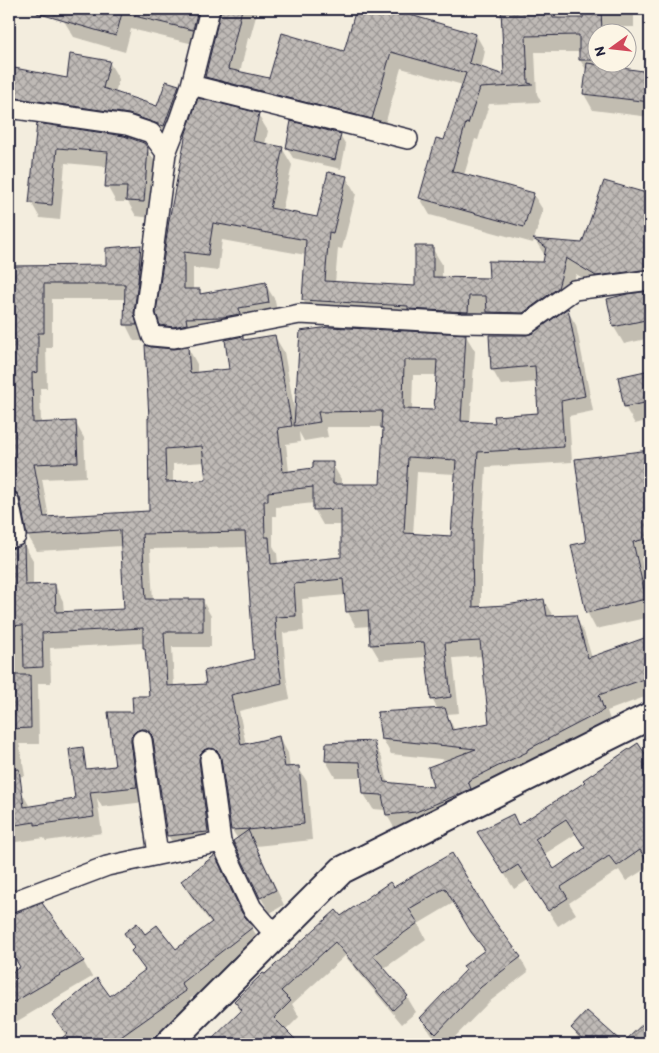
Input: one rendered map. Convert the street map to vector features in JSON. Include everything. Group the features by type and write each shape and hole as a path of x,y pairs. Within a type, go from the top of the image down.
{"main road":[{"path":"168,1044 342,870 650,716"}],"street":[{"path":"210,9 191,85 166,154 145,314 152,336 174,338 300,314 461,323 528,324 574,290 650,280"},
{"path":"191,85 408,139"},
{"path":"9,108 127,125 151,133 166,154"},
{"path":"9,501 16,536 9,538"},
{"path":"142,740 158,855"},
{"path":"210,759 221,842 252,908 276,936"},
{"path":"9,903 107,866 221,842"}],"building":[{"path":"38,9 123,9 116,36 37,13"},
{"path":"131,9 198,9 193,30 130,15"},
{"path":"221,9 242,9 228,69 269,78 282,33 344,51 356,9 390,9 476,34 469,63 504,75 501,9 552,9 553,18 583,18 583,9 601,9 602,22 586,22 586,60 579,60 579,35 526,36 528,83 532,85 480,88 468,124 466,123 452,171 534,193 524,227 419,198 436,138 444,140 466,73 391,52 372,119 205,77"},
{"path":"70,54 110,61 103,88 157,106 166,81 179,85 164,126 129,114 9,97 9,67 67,78"},
{"path":"636,70 650,72 650,102 583,94 586,71 636,72"},
{"path":"198,98 259,113 253,141 283,147 270,208 317,217 328,172 347,176 333,233 329,232 325,281 415,286 415,246 433,246 433,277 489,278 488,261 543,262 546,247 533,239 582,243 604,181 650,194 650,269 596,276 566,258 558,288 523,313 487,312 486,296 469,296 468,312 408,309 408,306 302,300 306,240 213,223 208,255 184,252 184,289 200,289 200,294 266,282 269,303 239,308 240,314 223,317 186,318 187,324 173,327 160,325 156,313 169,220 186,133"},
{"path":"291,121 341,134 335,160 286,148"},
{"path":"37,123 124,136 144,143 148,148 144,202 126,201 127,187 105,187 108,152 57,148 52,205 29,203"},
{"path":"141,245 134,313 137,325 124,325 125,284 44,284 44,333 38,333 38,372 32,373 33,423 76,421 78,462 34,464 44,517 149,511 149,418 145,345 173,349 188,347 190,373 229,369 225,340 243,336 243,340 275,335 292,426 278,428 283,472 313,468 313,462 333,462 333,484 380,484 382,411 318,412 320,422 294,426 300,331 329,327 466,334 461,421 495,423 494,416 538,413 535,366 491,370 489,335 527,335 533,333 568,308 585,396 561,401 564,447 478,452 472,540 473,607 506,605 544,599 547,616 576,615 588,658 650,636 650,677 599,695 604,710 527,750 527,752 468,781 471,789 416,812 386,815 382,795 363,794 360,762 325,761 326,743 374,741 384,782 433,787 428,767 476,749 381,739 377,712 445,708 452,730 489,723 480,641 445,643 451,697 431,700 424,642 370,645 368,610 346,612 343,579 294,584 296,616 275,617 282,683 231,695 241,745 279,736 285,767 299,766 304,824 231,830 221,758 215,749 209,748 200,754 199,760 208,832 167,836 153,738 146,729 141,729 131,736 137,787 90,792 94,817 35,825 35,822 9,826 9,770 19,769 24,807 75,799 69,749 83,747 86,769 115,766 108,712 133,712 132,696 149,696 145,648 143,648 143,628 42,633 43,667 24,668 23,625 9,626 9,549 19,547 24,543 25,585 55,584 56,612 124,609 120,530 27,536 20,498 17,493 9,490 9,459 11,459 9,340 12,340 12,266 106,265 106,248","holes":["404,360 437,360 434,410 403,409","202,446 206,480 166,482 165,449","408,457 456,460 451,536 404,533","313,487 313,510 341,509 341,557 271,564 269,537 265,537 264,501 268,501 268,492","245,532 254,659 204,671 206,684 167,686 164,632 203,632 203,599 146,599 142,534"]},
{"path":"650,291 650,319 613,327 607,299"},
{"path":"650,370 650,402 624,407 618,377"},
{"path":"650,450 650,538 633,542 646,599 586,613 571,545 586,542 575,459"},
{"path":"9,675 30,675 31,728 10,729"},
{"path":"638,743 650,761 650,866 640,850 617,866 609,856 561,887 568,898 548,911 518,865 504,874 477,832 513,814 518,825 585,782 583,780","holes":["566,819 585,848 554,869 535,839"]},
{"path":"248,830 276,890 260,898 233,841"},
{"path":"452,853 489,914 521,957 481,987 436,1034 420,1018 466,970 463,966 485,950 471,932 445,888 409,909 418,923 373,955 408,996 393,1010 335,942 281,991 291,1001 274,1018 300,1044 207,1044 242,1010 234,1001 263,973 265,974 336,910 341,916 390,882 394,887"},
{"path":"215,855 242,913 253,927 181,983 186,991 111,1044 54,1044 67,1034 52,1015 97,978 110,996 145,970 131,951 134,948 124,933 137,923 145,934 157,925 176,949 212,922 181,881"},
{"path":"42,903 84,961 9,1005 9,974 20,967 9,948 9,919 18,912"},
{"path":"587,1011 623,1043 650,1017 650,1044 588,1044 571,1028"}]}
